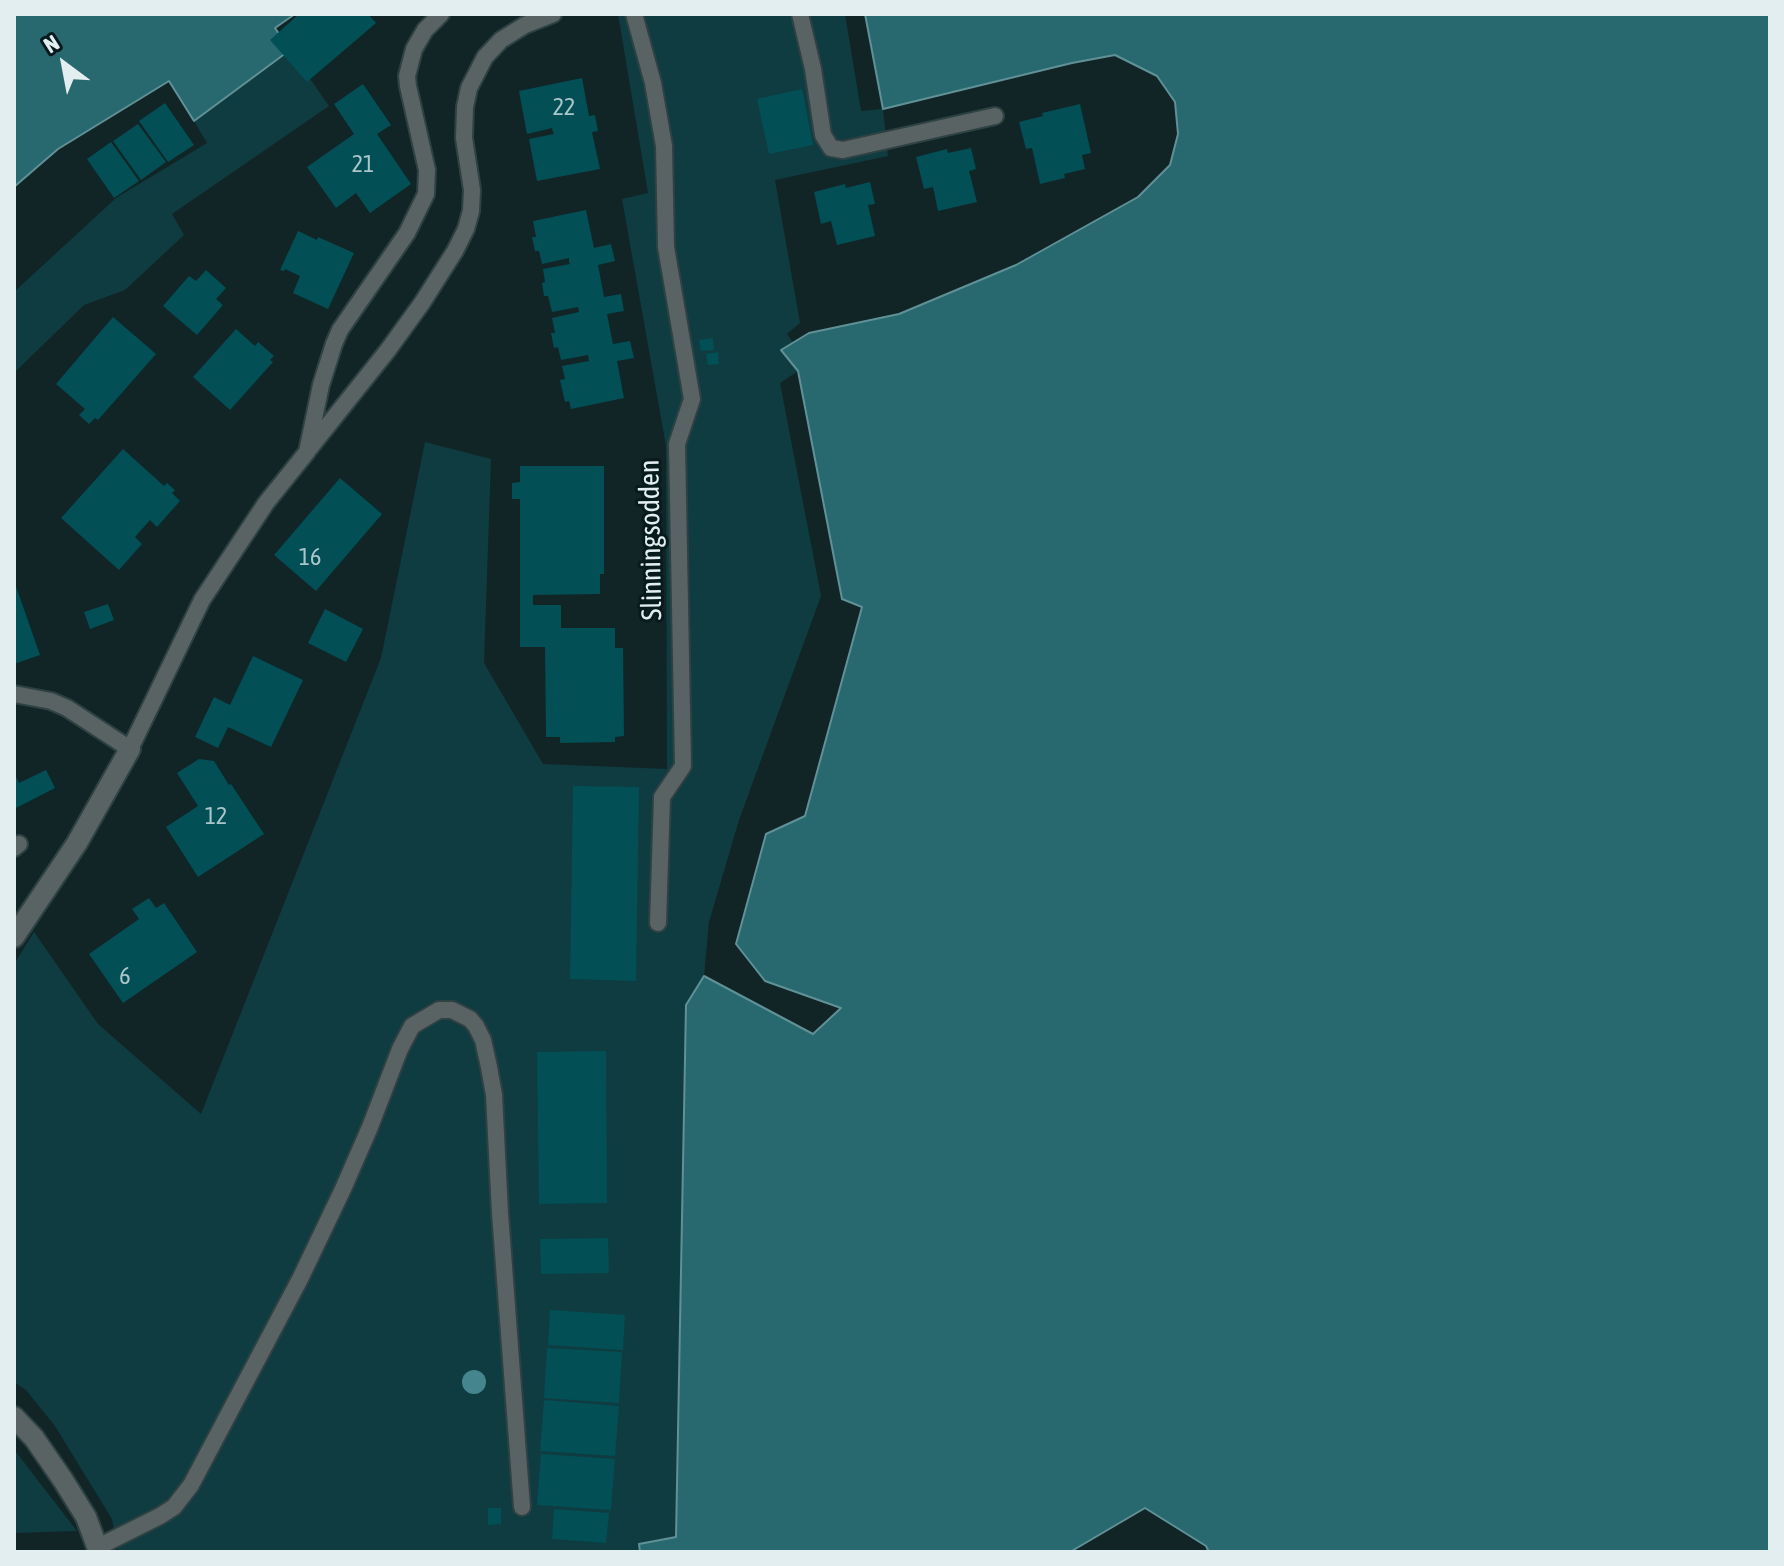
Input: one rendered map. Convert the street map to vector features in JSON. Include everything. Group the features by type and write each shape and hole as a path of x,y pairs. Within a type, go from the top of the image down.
{"street":[{"path":"14,937 77,843 130,749"},
{"path":"14,1417 34,1438 63,1480 86,1517 98,1550"}],"lane":[{"path":"307,452 321,385 340,330 407,233 426,194 427,170 407,76 414,49 425,30 441,14"},
{"path":"14,694 67,708 130,749 202,600 266,503 388,350 455,251 471,211 472,190 464,138 465,107 469,88 485,57 501,40 525,25 553,14"},
{"name":"Slinningsodden","path":"634,14 653,83 664,146 666,247 692,399 677,444 683,766 662,797 658,923"},
{"path":"800,14 813,69 823,135 831,148 843,150 995,116"},
{"path":"98,1550 174,1507 191,1485 300,1279 343,1189 412,1026 439,1010 452,1010 470,1019 476,1026 483,1040 494,1095 522,1507"}],"shaded area":[{"path":"14,14 295,14 275,28 290,50 194,121 169,81 58,149 14,187"},
{"path":"618,14 845,14 861,111 883,109 888,156 775,180 800,323 787,334 793,343 781,350 798,371 780,383 821,596 739,820 709,922 704,976 686,1006 676,1537 639,1544 640,1552 118,1552 112,1519 55,1426 26,1390 14,1382 14,964 34,932 98,1024 201,1114 381,658 425,442 491,459 484,663 543,764 667,769 666,446 622,199 648,193"},
{"path":"865,14 1770,14 1770,1552 1209,1552 1206,1546 1145,1508 1070,1552 640,1552 639,1544 676,1537 686,1005 704,976 813,1034 841,1008 765,981 736,944 766,834 805,816 862,607 842,599 798,371 781,350 809,333 899,314 1016,265 1138,197 1170,165 1178,134 1175,102 1157,76 1115,55 883,109"},
{"path":"290,50 329,106 172,214 184,235 125,290 84,305 14,373 14,292 116,198 207,143 194,121"},
{"path":"14,1450 16,1452 77,1531 14,1533"}],"building":[{"path":"299,14 368,14 376,23 307,82 270,40"},
{"path":"582,78 589,116 595,115 598,131 592,132 600,169 537,181 529,139 554,134 552,128 527,134 519,91"},
{"path":"363,84 391,125 377,134 411,184 370,213 356,193 336,208 307,167 354,134 334,104"},
{"path":"802,89 813,145 769,154 757,99"},
{"path":"165,103 194,145 168,162 139,121"},
{"path":"1080,104 1091,153 1082,155 1085,169 1040,184 1032,148 1026,149 1019,122"},
{"path":"138,124 166,162 141,180 113,141"},
{"path":"111,142 139,181 114,198 87,159"},
{"path":"971,148 976,169 969,171 977,202 938,211 933,187 924,189 916,157 947,149 948,153"},
{"path":"870,182 875,204 868,205 875,236 837,245 831,221 821,224 814,192 845,184 846,188"},
{"path":"586,210 594,248 611,244 615,261 598,265 604,297 621,294 624,311 607,314 613,344 630,341 634,358 617,361 624,398 571,409 569,401 565,402 560,380 565,379 562,366 589,361 588,355 561,360 558,347 554,348 552,318 579,312 578,307 552,312 542,283 545,282 543,269 570,264 569,258 542,264 532,237 536,237 533,221"},
{"path":"298,231 354,253 328,309 293,293 300,276 280,270"},
{"path":"206,270 226,288 216,299 223,305 197,335 163,306 189,276 196,281"},
{"path":"113,317 156,354 98,420 95,418 89,424 79,415 85,409 56,384"},
{"path":"236,329 255,346 258,342 274,356 270,360 273,362 230,410 193,377"},
{"path":"713,338 714,350 701,351 699,340"},
{"path":"718,352 719,364 708,365 706,354"},
{"path":"123,449 164,486 167,483 175,490 172,493 180,501 157,527 150,520 135,537 142,544 119,570 61,518"},
{"path":"520,466 604,466 604,574 600,574 600,594 533,595 533,605 561,605 561,628 615,628 615,648 623,648 624,736 615,737 615,742 560,743 560,737 546,737 545,647 520,647 520,499 512,499 512,483 520,482"},
{"path":"340,478 382,514 316,591 274,555"},
{"path":"14,581 40,655 14,664"},
{"path":"108,604 114,620 90,629 84,612"},
{"path":"325,609 363,629 346,662 308,643"},
{"path":"253,656 303,680 271,747 228,727 218,748 195,737 214,697 230,705"},
{"path":"199,759 214,761 264,834 198,877 166,827 198,806 177,773"},
{"path":"46,770 55,788 14,809 14,773 19,783"},
{"path":"573,786 639,787 636,981 570,979"},
{"path":"149,898 156,908 164,903 197,952 123,1003 89,954 139,919 132,909"},
{"path":"606,1051 607,1203 539,1204 537,1052"},
{"path":"608,1238 609,1273 541,1274 540,1239"},
{"path":"550,1310 625,1315 623,1350 548,1345"},
{"path":"547,1348 622,1352 619,1403 544,1398"},
{"path":"544,1400 619,1406 615,1456 540,1451"},
{"path":"541,1454 615,1459 611,1510 537,1505"},
{"path":"488,1508 501,1508 501,1524 488,1525"},
{"path":"554,1509 609,1513 606,1543 552,1539"}]}
